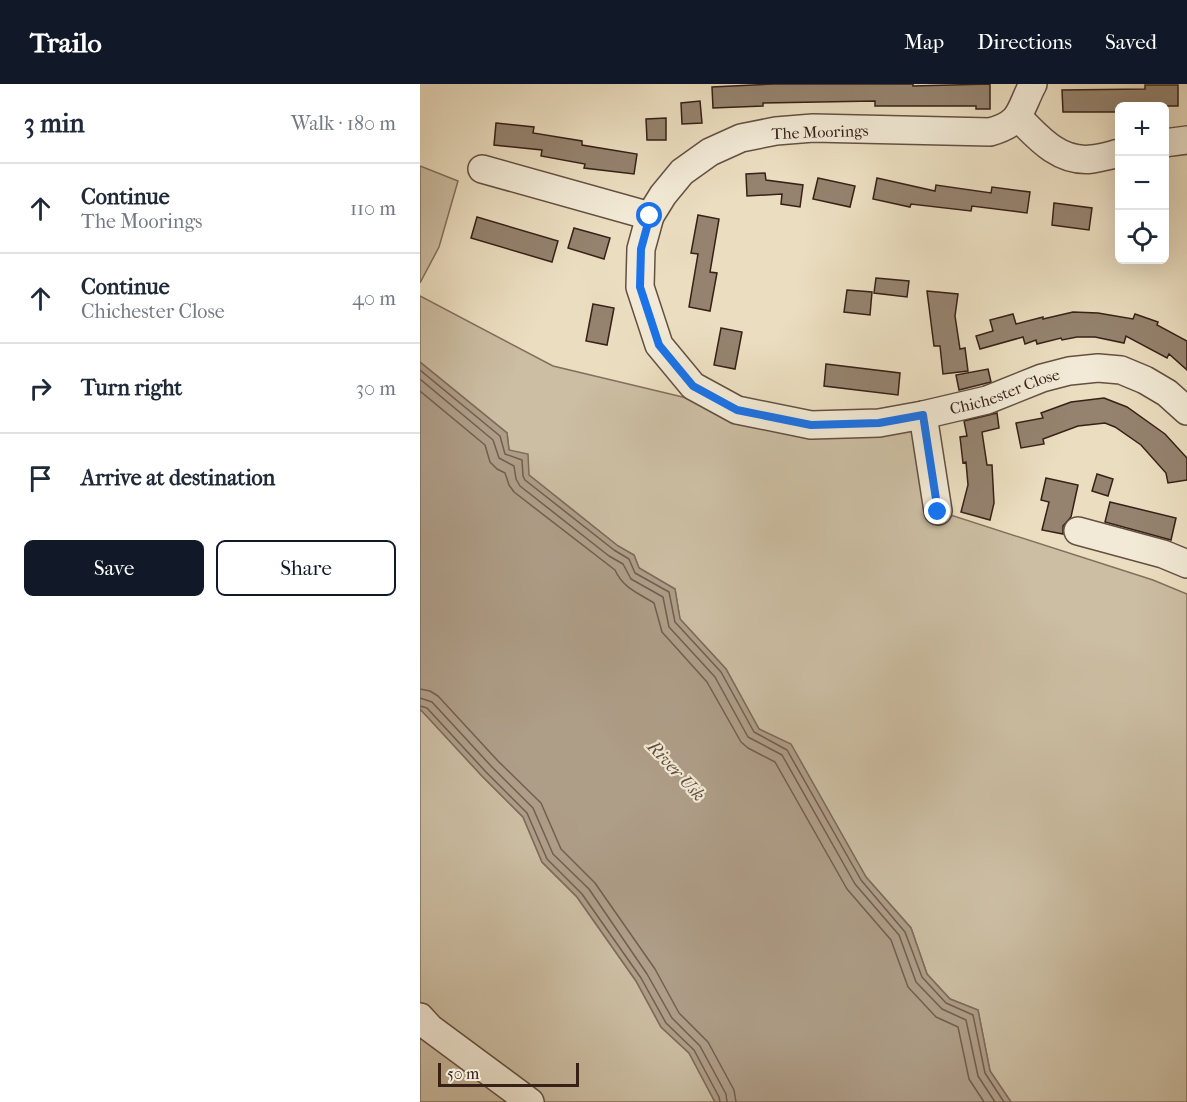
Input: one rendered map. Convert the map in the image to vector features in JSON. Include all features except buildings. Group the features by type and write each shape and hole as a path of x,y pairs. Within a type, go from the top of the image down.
{"street":[{"path":"1033,84 1018,117 1042,143 1076,159 1092,159 1115,154"},
{"name":"The Moorings","path":"811,425 737,410 693,386 659,345 640,287 641,249 650,216 663,195 682,172 710,152 741,138 776,131 813,128 990,132 1005,128 1018,117"},
{"path":"1169,142 1187,140"},
{"path":"482,169 650,216"},
{"name":"Chichester Close","path":"811,425 879,423 923,415 987,399 1042,378 1069,371 1098,368 1121,370 1145,380 1167,393 1187,411"},
{"path":"923,415 938,512"},
{"path":"1078,531 1163,554 1187,564"},
{"path":"420,1017 430,1028 530,1102"}],"shaded area":[{"path":"420,166 458,181 439,247 420,283"},
{"path":"420,296 553,366 737,410 923,415 938,511 1153,580 1187,594 1187,1102 1011,1102 990,1071 978,1010 950,999 927,974 911,928 866,877 791,745 759,729 726,669 680,619 675,589 639,568 634,555 618,546 529,475 509,450 507,433 420,362"},
{"path":"420,709 523,817 542,862 577,897 636,981 661,1027 689,1053 715,1102 420,1102"}],"water":[{"name":"River Usk","path":"420,362 507,433 509,450 528,454 529,475 618,546 634,555 639,568 675,589 680,619 726,669 759,729 791,744 866,877 911,928 927,974 950,999 978,1010 990,1071 1011,1102 715,1102 689,1053 661,1027 636,981 577,897 542,862 523,817 420,709"}],"route":[{"path":"650,216 641,249 640,287 659,345 693,386 737,410 811,425 879,423 923,415 938,512"}]}
